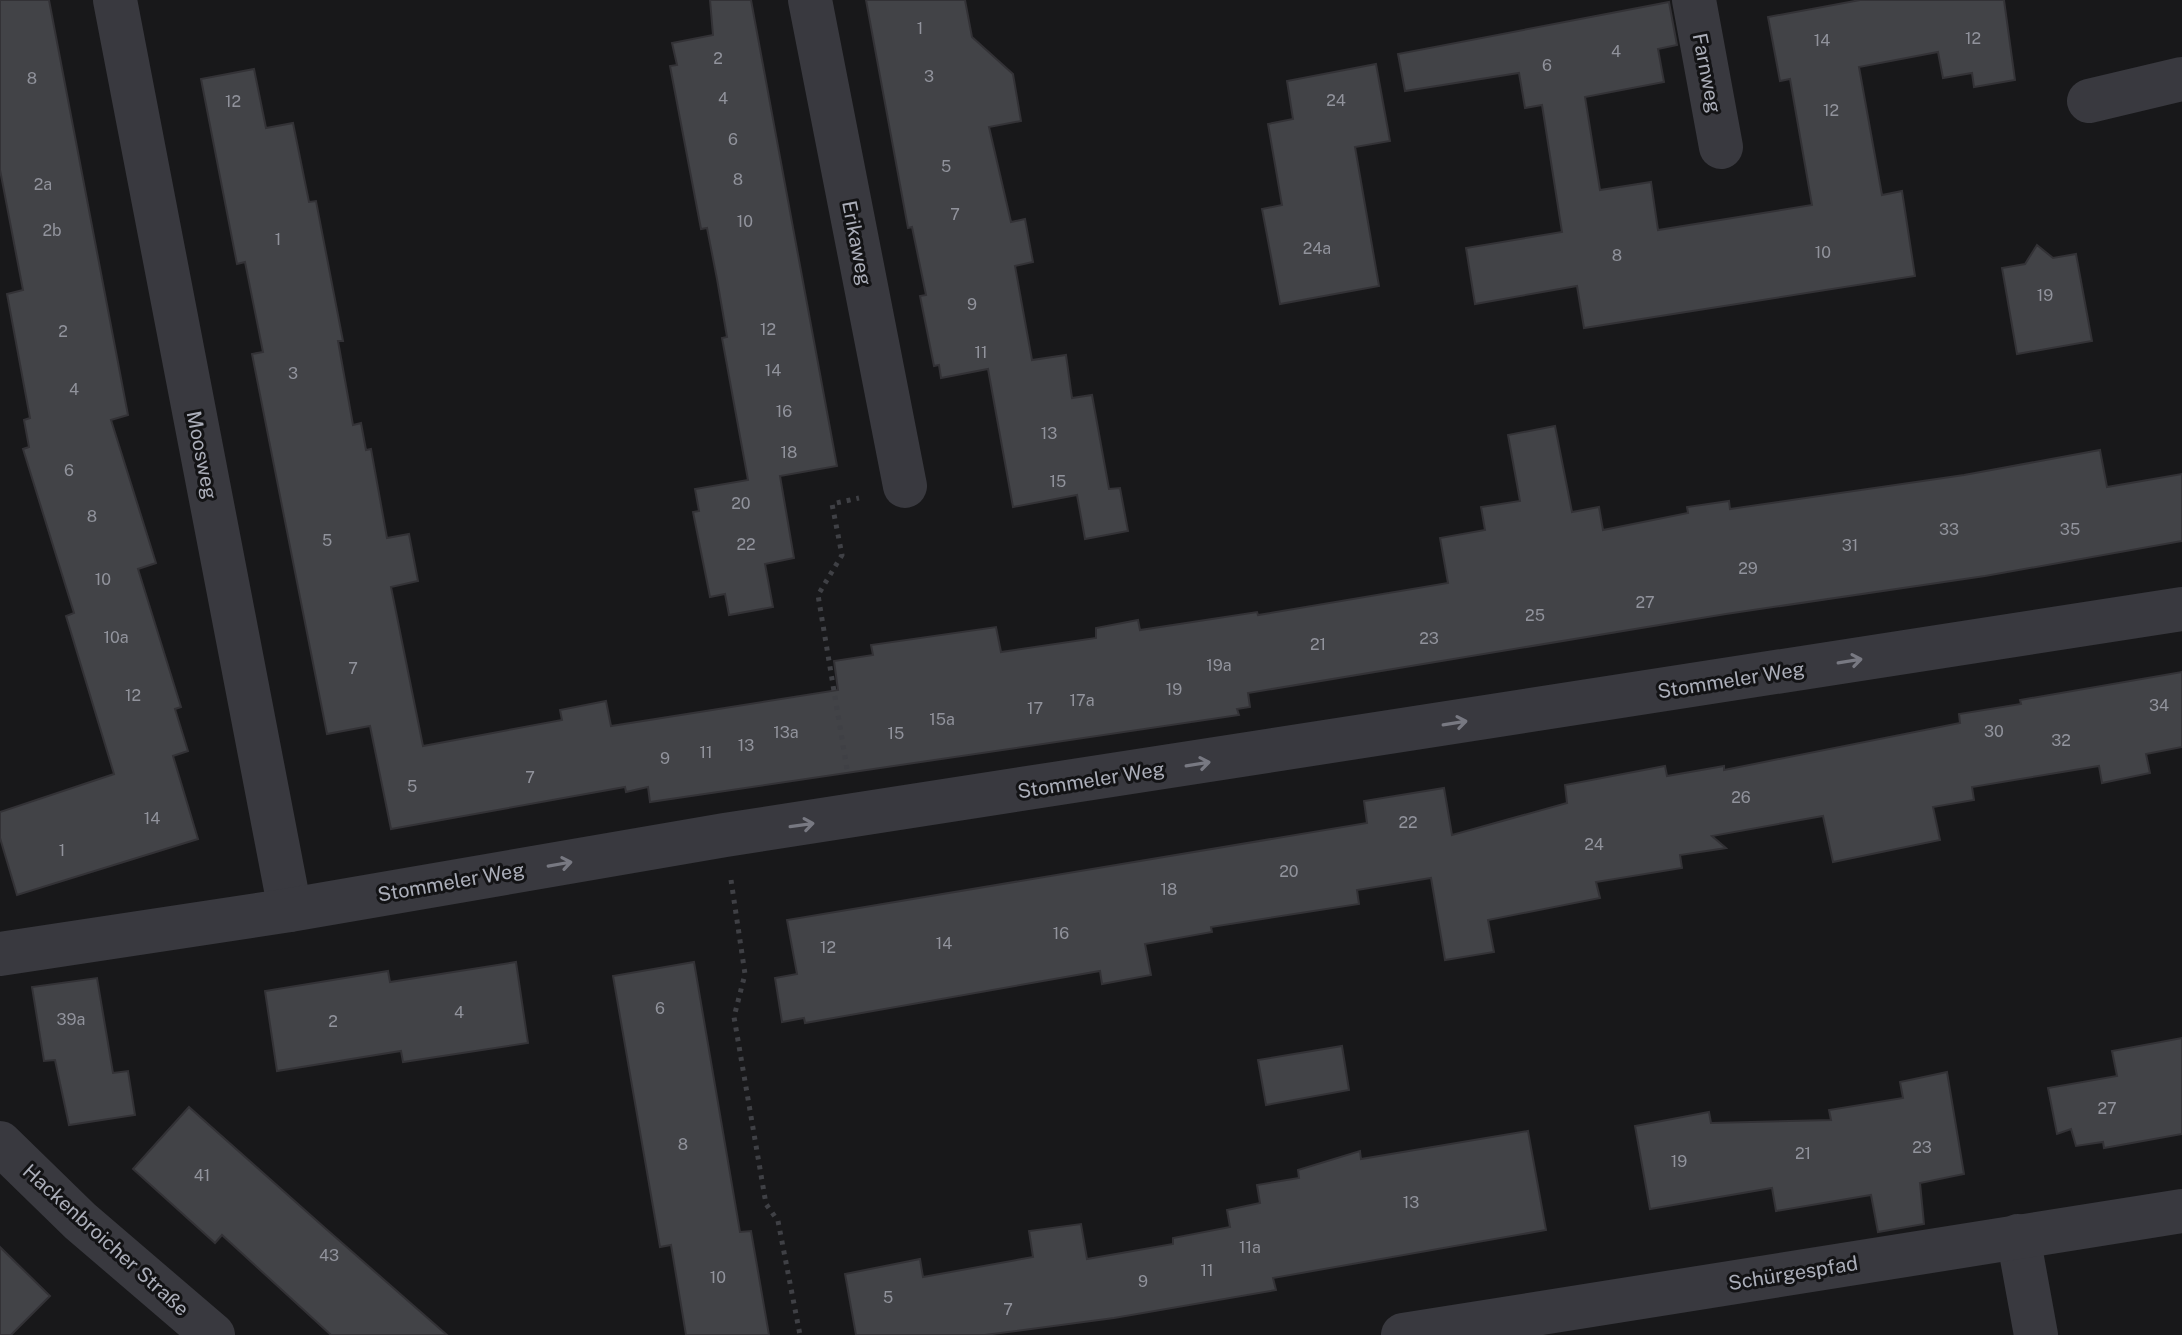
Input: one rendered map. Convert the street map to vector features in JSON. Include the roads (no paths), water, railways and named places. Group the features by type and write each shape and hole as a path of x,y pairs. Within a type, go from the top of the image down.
{"street":[{"name":"Moosweg","path":"115,0 290,910"},
{"name":"Erikaweg","path":"810,0 905,486"},
{"name":"Farnweg","path":"1694,0 1721,147"},
{"path":"2089,101 2182,79"},
{"name":"Stommeler Weg","path":"0,954 290,910 725,835 2182,609"},
{"name":"Hackenbroicher Straße","path":"0,1143 80,1221 213,1335"},
{"name":"Schürgespfad","path":"1403,1335 2182,1211"},
{"path":"2018,1236 2036,1335"}]}
